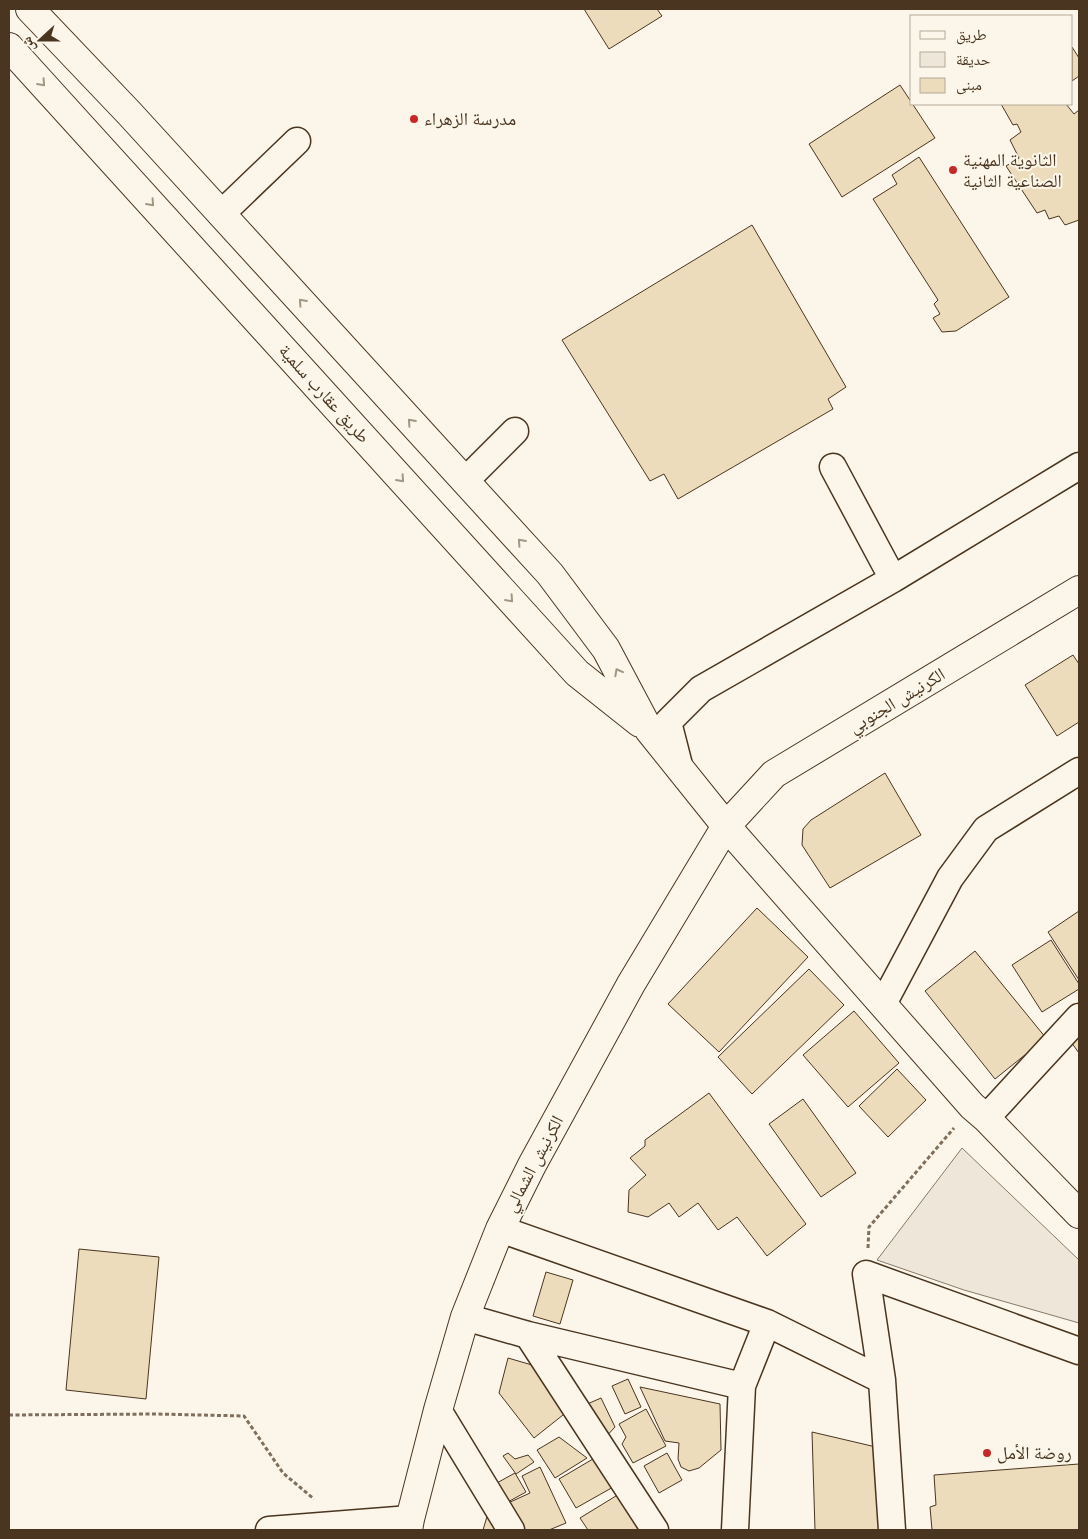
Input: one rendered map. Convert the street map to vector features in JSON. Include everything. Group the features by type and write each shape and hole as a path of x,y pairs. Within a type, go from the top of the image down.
{"main road":[{"path":"30,9 130,114 550,574 606,649 649,730 726,826 979,1112 1079,1214"},
{"name":"طريق عقارب سلمية","path":"9,47 577,672 649,730"},
{"name":"الكرنيش الجنوبي","path":"726,826 774,774 1079,590"},
{"name":"الكرنيش الشمالي","path":"409,1525 464,1317 500,1229 532,1164 631,984 726,826"}],"street":[{"path":"221,214 297,141"},
{"path":"465,481 515,430"},
{"path":"680,769 668,722 701,689 893,579 1079,466"},
{"path":"833,467 893,579"},
{"path":"883,1004 950,878 986,829 1079,771"},
{"path":"979,1112 1079,1017"},
{"path":"500,1229 767,1322 882,1380"},
{"path":"892,1530 882,1380 866,1274 1079,1351"},
{"path":"464,1317 528,1335 742,1386"},
{"path":"735,1530 742,1386 767,1322"},
{"path":"528,1335 655,1530"},
{"path":"438,1410 511,1530"},
{"path":"269,1530 343,1524 409,1525"}],"path":[{"path":"866,1274 869,1227 979,1112"},
{"path":"9,1415 156,1414 244,1416 283,1473 343,1524"}],"green space":[{"path":"962,1148 1079,1260 1079,1323 964,1290 877,1260"}],"building":[{"path":"584,9 657,9 662,16 609,49"},
{"path":"1073,49 1079,58 1079,76 1073,80"},
{"name":"الثانوية المهنية الصناعية الثانية","path":"900,85 910,100 910,105 913,105 935,138 842,197 809,144"},
{"name":"الثانوية المهنية الصناعية الثانية","path":"1002,105 1067,105 1074,114 1079,110 1079,220 1065,225 1059,216 1049,219 1045,210 1037,213 1006,166 1019,158 1010,140 1021,132 1017,124 1013,125"},
{"name":"الثانوية المهنية الصناعية الثانية","path":"919,157 1009,297 956,331 942,332 933,318 940,314 934,304 938,300 873,199 897,184 892,175"},
{"path":"752,225 846,387 828,399 833,409 678,499 664,474 650,481 562,340"},
{"path":"1073,655 1079,664 1079,722 1057,736 1025,685"},
{"path":"885,773 921,835 830,888 802,845 803,829 811,820"},
{"path":"757,908 808,957 719,1052 668,1004"},
{"path":"1079,911 1079,980 1048,932"},
{"path":"1051,940 1079,984 1079,989 1042,1012 1012,965"},
{"path":"975,951 1046,1038 995,1079 925,991"},
{"path":"809,969 844,1005 752,1094 718,1057"},
{"path":"854,1011 899,1063 848,1107 803,1055"},
{"path":"1079,1037 1079,1053 1071,1042"},
{"path":"897,1069 926,1100 888,1137 859,1106"},
{"path":"709,1093 806,1224 767,1256 737,1217 718,1230 698,1203 679,1217 669,1203 648,1217 628,1212 629,1190 646,1175 630,1158 645,1146 645,1140"},
{"path":"803,1099 856,1173 821,1197 769,1124"},
{"path":"79,1249 159,1257 146,1399 66,1390"},
{"path":"546,1272 573,1280 560,1324 533,1316"},
{"path":"508,1358 532,1365 568,1411 534,1438 499,1393"},
{"path":"628,1379 641,1407 625,1414 612,1386"},
{"path":"640,1387 720,1404 721,1450 699,1468 689,1471 681,1467 678,1459 679,1443 665,1441"},
{"path":"601,1398 615,1427 602,1441 585,1405"},
{"path":"646,1409 666,1446 633,1463 622,1444 626,1437 619,1424"},
{"path":"812,1432 876,1447 879,1530 815,1530"},
{"path":"559,1437 587,1458 555,1478 537,1450"},
{"path":"508,1453 515,1459 528,1455 534,1462 516,1474 503,1456"},
{"path":"667,1453 682,1480 659,1493 644,1466"},
{"path":"598,1456 615,1486 576,1508 559,1479"},
{"name":"روضة الأمل","path":"1079,1464 1079,1530 932,1530 930,1507 936,1505 934,1475"},
{"path":"540,1467 566,1523 549,1530 519,1530 506,1504 530,1493 522,1476"},
{"path":"515,1473 526,1492 506,1503 495,1484"},
{"path":"624,1491 648,1530 588,1530 580,1518"},
{"path":"491,1503 509,1530 483,1530"}],"place":[{"name":"مدرسة الزهراء","path":"414,119"},
{"name":"الثانوية المهنية الصناعية الثانية","path":"953,170"},
{"name":"روضة الأمل","path":"987,1453"}]}
